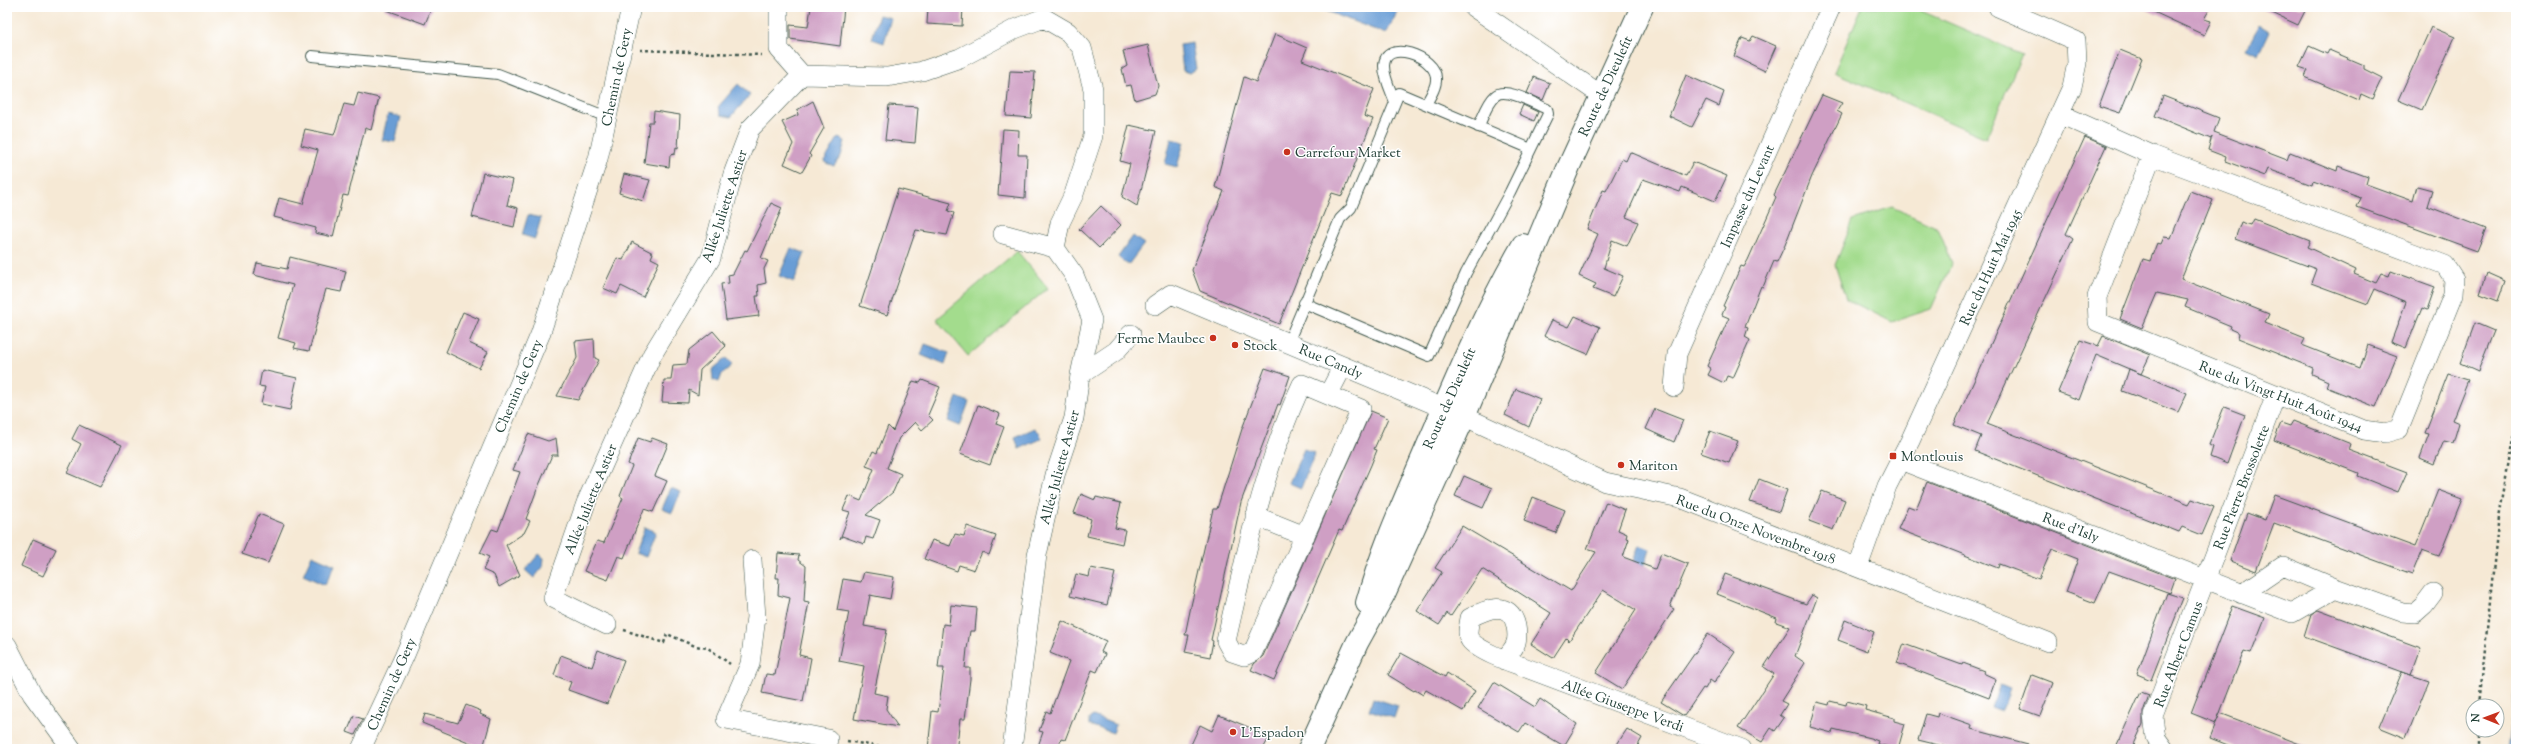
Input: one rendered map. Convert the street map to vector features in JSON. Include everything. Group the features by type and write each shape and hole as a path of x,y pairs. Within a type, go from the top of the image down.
{"main road":[{"name":"Route de Dieulefit","path":"1309,749 1357,643 1407,544 1464,417 1569,166 1642,7"},
{"name":"Route de Dieulefit","path":"1357,643 1373,582 1394,524 1443,409 1500,286 1569,166"},
{"path":"1443,409 1480,381"}],"street":[{"name":"Chemin de Gery","path":"361,749 404,657 540,335 598,159 631,7"},
{"path":"779,7 779,50 802,75 887,77 922,71 960,58 1015,29 1041,13 1068,32 1082,48 1093,89 1093,136 1074,194 1060,223 1055,248 1002,234"},
{"path":"1473,7 1601,95"},
{"name":"Impasse du Levant","path":"1674,387 1677,354 1831,7"},
{"name":"Rue du Huit Mai 1945","path":"1858,567 1887,486 2072,87 2077,63 2076,41 1998,7"},
{"name":"Allée Juliette Astier","path":"607,625 553,598 586,503 652,355 711,258 733,174 750,129 802,75"},
{"name":"Rue du Vingt Huit Août 1944","path":"2060,114 2152,155 2445,265 2454,279 2453,295 2399,429 2385,433 2364,430 2098,322 2097,297 2152,155"},
{"name":"Allée Juliette Astier","path":"1012,749 1037,555 1055,475 1074,418 1080,375 1092,320 1074,275 1055,248"},
{"name":"Rue Candy","path":"1155,305 1171,294 1443,409"},
{"path":"1080,375 1116,350 1131,334"},
{"path":"1328,395 1343,366"},
{"path":"1302,384 1328,395 1361,409 1253,652 1244,656 1232,652 1226,642 1255,516 1291,408 1302,384"},
{"name":"Rue Pierre Brossolette","path":"2206,580 2276,395"},
{"path":"1407,544 1406,523 1439,448 1445,429 1443,409"},
{"name":"Rue du Onze Novembre 1918","path":"1443,409 1464,417 1605,482 1680,498 2048,642"},
{"name":"Rue d'Isly","path":"1900,460 2292,613 2335,588"},
{"path":"1255,516 1305,536"},
{"path":"752,560 756,617 750,664 726,719 827,744"},
{"path":"2242,594 2283,566 2335,588 2409,613 2415,613 2424,605 2433,593"},
{"name":"Rue Albert Camus","path":"2164,749 2156,738 2153,716 2206,580"},
{"path":"7,645 32,694 72,749"},
{"name":"Allée Giuseppe Verdi","path":"1504,660 1742,749"}],"lane":[{"path":"1395,102 1384,66 1386,57 1392,52 1398,51 1425,59 1434,70 1436,79 1426,104"},
{"path":"312,56 498,74 607,117"},
{"path":"1288,343 1340,219 1351,208 1399,93 1531,149"},
{"path":"1304,303 1429,356 1466,272 1546,122 1547,109 1512,94 1500,93 1494,96 1478,127"}],"path":[{"path":"622,50 735,55 783,54"},
{"path":"2480,698 2498,524 2516,421"},
{"path":"607,625 664,643 667,634 695,646 708,648 746,674"},
{"path":"2479,738 2479,749"},
{"path":"827,744 891,749"}],"green space":[{"path":"1862,7 1912,7 2022,54 1986,138 1834,72"},
{"path":"1892,207 1938,228 1952,263 1931,309 1892,322 1846,299 1835,265 1853,220"},
{"path":"1017,251 1048,288 968,356 937,319"}],"water":[{"path":"1316,7 1400,7 1386,34"},
{"path":"879,15 891,18 884,43 872,39"},
{"path":"2259,25 2270,31 2259,54 2247,48"},
{"path":"1192,43 1196,69 1190,73 1183,71 1180,45"},
{"path":"738,84 750,95 731,117 721,115 718,107"},
{"path":"388,114 401,117 395,142 382,140"},
{"path":"838,138 845,141 841,156 834,166 826,163 825,160"},
{"path":"1171,139 1184,142 1177,167 1165,164"},
{"path":"528,215 541,218 535,239 522,235"},
{"path":"1133,236 1144,244 1128,265 1118,257"},
{"path":"791,248 805,253 794,282 779,276"},
{"path":"925,344 949,353 945,365 921,355"},
{"path":"726,358 732,365 722,374 719,382 713,380 712,370"},
{"path":"957,397 969,402 960,426 948,421"},
{"path":"1035,428 1040,433 1041,439 1019,449 1015,437"},
{"path":"1304,449 1315,453 1301,488 1289,483"},
{"path":"671,488 681,492 672,513 662,509"},
{"path":"645,527 656,532 646,557 635,553"},
{"path":"1639,545 1650,549 1643,571 1631,567"},
{"path":"539,554 544,558 543,567 534,578 525,570"},
{"path":"312,555 335,565 325,585 303,575"},
{"path":"2000,685 2010,689 2002,711 1991,707"},
{"path":"2516,689 2516,749 2507,749"},
{"path":"1373,698 1398,706 1394,718 1369,710"},
{"path":"1093,716 1116,725 1113,733 1089,725 1089,719"}],"building":[{"path":"385,7 432,7 425,24 384,9"},
{"path":"811,7 844,7 840,46 790,39 790,25 808,27"},
{"path":"928,7 963,7 962,26 927,24"},
{"path":"2143,7 2211,7 2204,19 2211,21 2204,35"},
{"path":"2259,7 2307,7 2298,25"},
{"path":"2431,27 2455,37 2422,110 2398,100"},
{"name":"Carrefour Market","path":"1275,34 1307,48 1302,60 1374,89 1364,116 1373,119 1342,196 1332,193 1279,324 1200,291 1192,270 1224,191 1215,187 1244,77 1256,82"},
{"path":"1753,36 1776,46 1765,71 1734,56 1742,38 1750,41"},
{"path":"1148,45 1158,86 1155,94 1135,100 1131,85 1126,86 1122,69 1127,66 1123,51"},
{"path":"2309,46 2327,54 2329,50 2364,65 2364,69 2382,78 2372,99 2361,94 2359,100 2305,77 2308,70 2299,67"},
{"path":"2120,50 2142,59 2120,113 2099,106"},
{"path":"1010,71 1035,72 1031,118 1006,116"},
{"path":"1686,75 1724,92 1719,106 1706,100 1692,127 1669,116"},
{"path":"1534,77 1550,83 1543,100 1527,93"},
{"path":"358,93 379,98 371,130 365,128 348,196 343,195 333,237 315,233 316,228 274,217 279,198 303,204 318,150 301,145 305,129 334,135 344,104 354,106"},
{"path":"1822,95 1842,103 1837,111 1842,114 1812,176 1777,262 1774,261 1763,287 1761,286 1745,327 1748,328 1745,337 1750,340 1733,378 1727,376 1724,383 1708,375 1711,369 1707,366 1729,318 1722,315 1725,307 1723,306 1741,266 1744,267 1748,260 1776,197 1774,195"},
{"path":"2163,96 2219,118 2214,132 2287,160 2290,152 2337,171 2338,166 2368,177 2366,184 2413,201 2417,186 2432,190 2427,206 2486,229 2477,251 2357,207 2361,198 2313,181 2312,185 2268,169 2265,176 2225,161 2226,157 2208,150 2212,136 2211,139 2155,116"},
{"path":"813,101 824,128 809,154 811,156 802,172 784,164 793,144 782,122 798,115 797,110"},
{"path":"889,105 918,107 915,143 885,140"},
{"path":"1523,105 1538,112 1534,121 1519,114"},
{"path":"654,111 680,115 678,148 676,147 675,154 670,155 669,167 644,163 649,122 653,122"},
{"path":"1129,125 1156,131 1137,206 1122,197 1130,164 1120,161"},
{"path":"1003,129 1019,130 1018,155 1027,155 1025,198 998,195"},
{"path":"2085,137 2106,146 2066,234 2073,239 1987,424 2189,504 2192,499 2214,507 2202,535 2182,527 2179,532 1975,451 1981,436 1954,425"},
{"path":"1630,152 1686,176 1693,162 1727,176 1715,201 1682,187 1680,192 1643,179 1626,217 1638,222 1627,246 1612,240 1604,268 1623,276 1613,297 1593,289 1596,284 1579,276 1598,234 1587,229 1603,190 1606,191 1622,159 1626,161"},
{"path":"483,173 513,180 507,205 518,208 514,227 472,217"},
{"path":"624,174 650,180 643,201 619,193"},
{"path":"898,189 951,203 948,211 954,213 947,235 916,230 887,315 860,306"},
{"path":"2190,191 2213,200 2181,279 2269,314 2265,323 2305,339 2302,345 2360,368 2368,345 2397,356 2376,407 2326,387 2328,381 2312,374 2313,368 2238,338 2239,333 2230,329 2231,326 2185,307 2188,300 2157,293 2142,328 2120,319 2143,259 2150,261 2157,243 2161,244 2164,237 2171,238"},
{"path":"771,203 782,208 761,258 768,261 764,269 766,283 758,285 759,296 756,296 759,316 726,320 721,284 729,283 728,275 733,274 745,250 747,251"},
{"path":"1101,206 1121,225 1099,248 1079,229"},
{"path":"2254,219 2310,241 2307,247 2356,270 2354,274 2376,283 2381,274 2389,277 2391,271 2435,287 2427,310 2422,308 2406,348 2391,342 2406,302 2375,289 2368,304 2311,283 2316,269 2235,239 2241,222 2251,225"},
{"path":"632,242 653,253 651,258 659,262 643,297 621,286 617,294 603,288 617,258 623,260"},
{"path":"290,257 346,271 341,292 326,289 309,351 294,348 296,343 278,338 293,285 254,275 257,263 287,269"},
{"path":"2487,273 2505,281 2498,301 2480,294"},
{"path":"463,312 479,319 469,343 488,352 479,368 446,352"},
{"path":"1575,316 1600,327 1588,354 1544,336 1552,320 1569,327"},
{"path":"2475,323 2494,331 2478,371 2460,363"},
{"path":"713,331 726,346 700,370 698,395 689,390 688,403 662,402 664,380 671,380 673,365 687,364 689,350"},
{"path":"2103,336 2150,355 2141,374 2096,355 2079,400 2058,392 2080,340 2098,346"},
{"path":"594,339 595,358 599,360 578,400 557,396 577,358 575,341"},
{"path":"1265,368 1290,376 1241,502 1211,640 1213,641 1210,657 1185,652 1189,635 1185,635 1213,509 1217,509 1242,429"},
{"path":"2129,369 2187,393 2178,412 2122,391"},
{"path":"262,370 297,378 290,410 261,404 265,387 259,386"},
{"path":"2448,374 2468,380 2452,420 2459,423 2453,443 2444,441 2434,464 2420,458 2429,434 2425,433"},
{"path":"922,380 940,387 928,415 933,420 922,430 915,422 899,438 887,468 901,474 893,492 866,515 880,520 873,539 866,537 864,544 842,536 840,539 850,512 843,510 849,496 861,501 874,469 866,466 873,451 877,453 888,426 893,431 913,381 920,383"},
{"path":"1516,389 1540,399 1529,427 1505,415"},
{"path":"978,405 1000,414 996,424 1004,427 990,465 960,454"},
{"path":"2224,407 2245,415 2227,464 2210,457 2213,447 2209,445"},
{"path":"1655,409 1683,420 1674,442 1646,429"},
{"path":"1371,411 1388,418 1374,449 1377,450 1342,531 1339,530 1274,680 1251,670 1254,664 1263,656"},
{"path":"2293,421 2351,444 2349,450 2407,472 2398,492 2358,476 2359,473 2274,440 2281,423 2290,426"},
{"path":"79,425 122,445 100,487 67,473 81,444 72,439"},
{"path":"1710,431 1738,441 1729,463 1701,453"},
{"path":"528,434 548,441 556,438 558,455 552,455 526,519 530,521 524,533 506,545 520,575 499,587 494,575 483,570 489,557 480,553 492,529 498,531 520,472 513,470"},
{"path":"638,438 650,442 652,438 668,444 655,476 667,481 653,512 644,509 624,558 618,556 608,580 584,571 597,541 604,543 623,498 620,496 632,466 628,464"},
{"path":"1464,476 1492,488 1483,508 1455,496"},
{"path":"1759,479 1787,490 1779,512 1750,502"},
{"path":"1927,482 2175,579 2170,593 2109,571 2095,603 2066,592 2078,559 2052,549 2039,579 1999,564 1998,568 1898,529 1908,506 1916,509"},
{"path":"2438,490 2462,499 2439,556 2422,550 2412,574 2274,523 2256,571 2230,561 2247,513 2265,520 2274,495 2415,547"},
{"path":"1822,491 1845,500 1833,530 1809,521"},
{"path":"1081,494 1095,500 1096,497 1121,503 1115,528 1125,530 1122,544 1087,536 1091,519 1074,513"},
{"path":"1533,497 1565,510 1556,533 1524,521"},
{"path":"1606,502 1625,510 1618,530 1627,534 1626,538 1629,539 1623,557 1655,569 1661,553 1688,564 1670,607 1674,609 1622,689 1596,673 1636,610 1603,590 1569,641 1566,638 1553,658 1531,644 1551,613 1482,569 1451,616 1447,613 1439,625 1417,611 1442,572 1435,568 1462,526 1571,591 1596,552 1587,549"},
{"path":"259,514 284,524 268,563 242,554"},
{"path":"967,526 996,536 989,555 982,552 974,570 959,565 957,571 924,559 932,540 950,546 955,534 964,536"},
{"path":"33,539 56,549 43,576 21,566"},
{"path":"778,553 799,555 798,560 806,566 804,601 809,602 799,655 811,658 803,701 762,693 766,674 775,675 790,598 778,595 779,578 776,578"},
{"path":"1091,568 1115,573 1107,605 1070,596 1076,574 1089,577"},
{"path":"864,572 894,577 890,599 870,595 864,626 887,630 874,693 888,696 886,709 898,727 854,719 864,666 839,661 849,612 837,610 843,579 861,582"},
{"path":"1725,574 1806,604 1812,595 1817,598 1795,656 1805,663 1781,701 1787,704 1780,715 1784,718 1775,731 1771,728 1762,742 1738,728 1774,674 1764,667 1790,627 1776,622 1777,618 1717,594"},
{"path":"2167,593 2183,598 2151,680 2137,674"},
{"path":"951,605 977,608 975,631 970,631 967,649 965,668 970,668 970,679 965,719 960,719 957,744 949,747 948,749 928,749 932,711 938,712 944,668 938,668 943,624 949,625"},
{"path":"2232,606 2265,618 2251,653 2244,651 2216,723 2191,713"},
{"path":"2318,610 2421,648 2411,675 2304,636 2311,614"},
{"path":"1845,620 1874,632 1867,651 1838,640"},
{"path":"1062,621 1106,641 1101,652 1105,654 1097,672 1092,670 1065,740 1061,739 1058,749 1037,749 1043,732 1039,731 1046,711 1050,713 1069,661 1050,653"},
{"path":"1708,634 1735,652 1714,683 1710,680 1705,689 1703,688 1684,716 1661,702"},
{"path":"1904,644 1962,665 1963,663 1984,671 1983,673 1996,679 1989,698 1897,663"},
{"path":"598,650 624,660 607,704 568,690 571,682 554,675 561,655 592,667"},
{"path":"1401,653 1445,677 1447,673 1475,691 1463,711 1426,690 1423,695 1415,690 1414,691 1388,675"},
{"path":"2402,672 2429,681 2406,738 2379,727"},
{"path":"2032,675 2053,683 2040,716 2020,709"},
{"path":"1494,682 1535,707 1540,699 1577,724 1564,746 1525,723 1519,732 1478,708"},
{"path":"2141,692 2149,695 2143,712 2143,724 2132,749 2115,749"},
{"path":"1830,701 1846,705 1847,701 1866,706 1865,710 1894,718 1894,721 1905,724 1898,749 1877,744 1878,741 1870,738 1833,729 1832,733 1810,727 1817,702 1829,705"},
{"path":"466,705 481,711 480,714 491,719 483,748 422,723 425,714 458,723"},
{"path":"1938,713 1972,725 1971,729 2028,744 2027,749 1955,749 1918,740 1926,714 1937,717"},
{"path":"2220,713 2310,749 2238,749 2210,738"},
{"path":"1219,715 1270,736 1263,749 1189,749 1200,725 1212,731"},
{"path":"354,716 363,719 355,735 347,732"},
{"path":"1627,729 1642,738 1636,749 1614,749"}],"place":[{"name":"Carrefour Market","path":"1287,152"},
{"name":"Ferme Maubec","path":"1213,338"},
{"name":"Stock","path":"1235,345"},
{"name":"Montlouis","path":"1893,456"},
{"name":"Mariton","path":"1621,465"},
{"name":"L'Espadon","path":"1233,732"}]}
